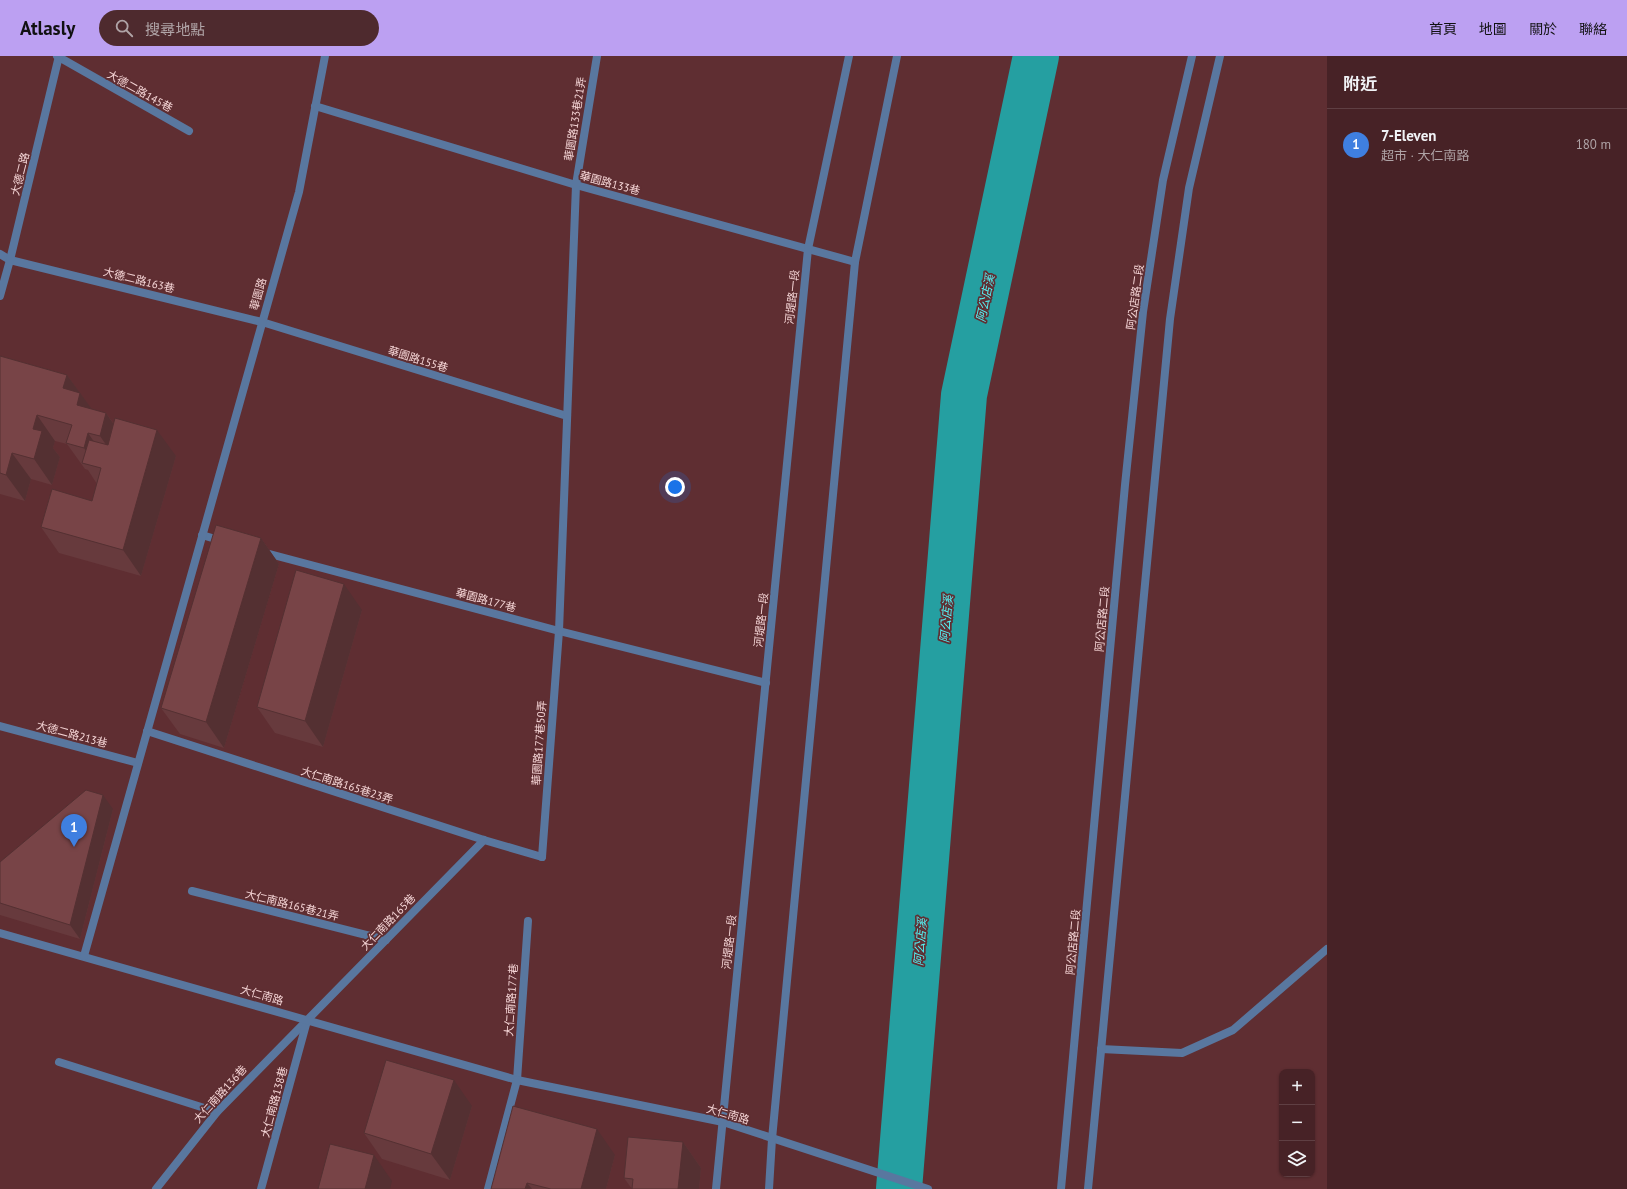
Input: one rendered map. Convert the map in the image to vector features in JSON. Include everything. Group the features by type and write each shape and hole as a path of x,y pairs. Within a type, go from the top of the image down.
{"street":[{"name":"大德二路145巷","path":"58,56 189,131"},
{"name":"大德二路","path":"0,296 10,260 58,56"},
{"name":"華園路","path":"84,956 299,192 325,56"},
{"name":"華園路133巷21弄","path":"576,185 596,56"},
{"name":"河堤路一段","path":"716,1189 808,248 849,56"},
{"path":"769,1189 772,1139 855,262 897,56"},
{"name":"阿公店路二段","path":"1061,1189 1125,485 1143,312 1163,180 1192,56"},
{"path":"1088,1189 1170,319 1189,188 1220,56"},
{"name":"華園路133巷","path":"316,106 576,185 855,262"},
{"path":"559,632 576,185"},
{"name":"大德二路163巷","path":"0,254 10,260 262,322"},
{"name":"華園路155巷","path":"262,322 567,416"},
{"path":"202,535 232,544"},
{"name":"華園路177巷","path":"255,550 559,632 766,683"},
{"name":"華園路177巷50弄","path":"542,857 559,632"},
{"name":"大德二路213巷","path":"0,726 138,763"},
{"name":"大仁南路165巷23弄","path":"147,732 484,840 542,857"},
{"name":"大仁南路165巷","path":"307,1020 484,840"},
{"name":"大仁南路165巷21弄","path":"192,892 386,940"},
{"name":"大仁南路177巷","path":"517,1080 528,921"},
{"name":"大仁南路","path":"0,933 517,1080 723,1122 820,1155 928,1189"},
{"path":"1101,1049 1182,1053 1214,1039 1233,1030 1327,949"},
{"name":"大仁南路136巷","path":"156,1189 217,1112 307,1020"},
{"name":"大仁南路138巷","path":"261,1189 307,1020"},
{"path":"59,1062 217,1112"},
{"path":"488,1189 517,1080"}],"building":[{"path":"0,356 67,375 63,388 80,393 77,405 106,413 100,436 88,433 84,448 66,443 72,425 37,415 33,429 42,431 34,459 12,453 6,475 0,473"},
{"path":"115,418 157,430 123,550 41,527 52,489 92,501 101,468 82,463 89,440 108,445"},
{"path":"216,525 261,538 206,722 161,708"},
{"path":"296,570 344,584 305,721 257,707"},
{"path":"86,790 103,795 70,925 0,903 0,862"},
{"path":"386,1060 454,1080 431,1154 364,1133"},
{"path":"513,1106 597,1129 581,1189 551,1189 527,1183 525,1189 491,1189"},
{"path":"628,1137 683,1142 678,1189 632,1189 633,1179 624,1178"},
{"path":"330,1144 374,1155 365,1189 318,1189"}],"waterway":[{"name":"阿公店溪","path":"899,1189 964,395 1036,56"}],"place":[{"name":"7-Eleven","path":"74,847"}]}
